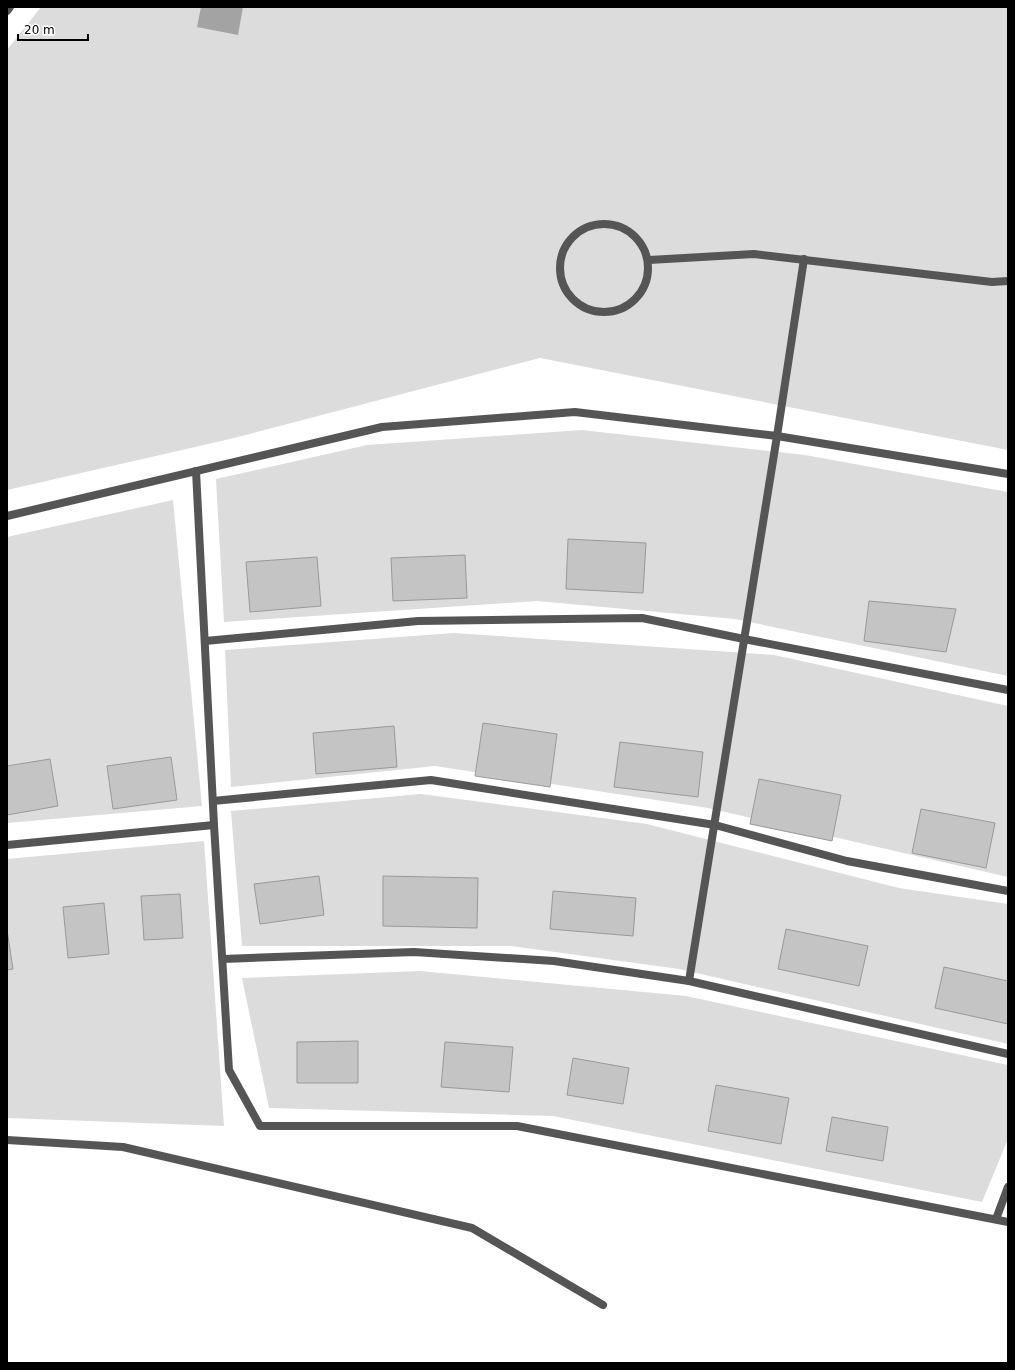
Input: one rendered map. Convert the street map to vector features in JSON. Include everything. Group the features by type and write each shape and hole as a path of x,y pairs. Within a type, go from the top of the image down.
{"street":[{"path":"7,11 10,7"},
{"path":"609,223 623,227 635,235 644,247 649,260 649,275 644,289 635,300 623,308 608,312 593,311 579,305 568,295 561,282 559,267 562,252 570,239 581,230 594,224 609,223"},
{"path":"649,260 754,254 992,282 1008,281"},
{"path":"690,981 804,260"},
{"path":"7,516 382,427 575,412 777,436 1008,474"},
{"path":"196,471 214,825 229,1070 260,1126 517,1126 1008,1222"},
{"path":"205,641 418,621 642,618 1008,690"},
{"path":"213,801 431,780 715,825 847,860 1008,891"},
{"path":"7,846 214,825"},
{"path":"223,959 414,952 554,961 690,981 1008,1054"},
{"path":"7,1140 123,1147 472,1228 603,1305"},
{"path":"996,1219 1008,1187"}],"shaded area":[{"path":"41,7 1008,7 1008,450 540,358 230,439 7,490 7,50"},
{"path":"201,7 243,7 238,35 197,27"},
{"path":"582,430 805,455 1008,492 1008,676 735,619 537,601 224,622 216,479 367,445"},
{"path":"173,500 202,806 7,823 7,537"},
{"path":"454,633 774,655 1008,706 1008,877 708,808 435,766 231,787 225,650"},
{"path":"421,794 647,824 899,888 1008,904 1008,1044 679,969 511,946 242,946 231,811"},
{"path":"204,841 224,1126 7,1118 7,859"},
{"path":"420,971 686,996 1008,1065 1008,1139 982,1202 553,1116 269,1108 242,978"}],"building":[{"path":"568,539 646,543 643,593 566,589"},
{"path":"465,555 467,598 393,601 391,558"},
{"path":"317,557 321,606 250,612 246,562"},
{"path":"869,601 956,609 946,652 864,641"},
{"path":"483,723 557,734 550,787 475,776"},
{"path":"394,726 397,767 316,774 313,733"},
{"path":"620,742 703,752 698,797 614,787"},
{"path":"171,757 177,800 113,809 107,766"},
{"path":"50,759 58,806 7,815 7,766"},
{"path":"759,779 841,795 832,841 750,824"},
{"path":"921,809 995,823 986,868 912,853"},
{"path":"319,876 324,915 260,924 254,884"},
{"path":"383,876 478,878 477,928 383,926"},
{"path":"553,891 636,898 633,936 550,929"},
{"path":"180,894 183,938 144,940 141,896"},
{"path":"104,903 109,954 68,958 63,907"},
{"path":"786,929 868,946 859,986 778,969"},
{"path":"7,930 13,969 7,970"},
{"path":"944,967 1008,981 1008,1024 935,1008"},
{"path":"358,1041 358,1083 297,1083 297,1042"},
{"path":"445,1042 513,1047 509,1092 441,1087"},
{"path":"573,1058 629,1068 623,1104 567,1095"},
{"path":"716,1085 789,1098 781,1144 708,1131"},
{"path":"832,1117 888,1127 883,1161 826,1151"}]}
